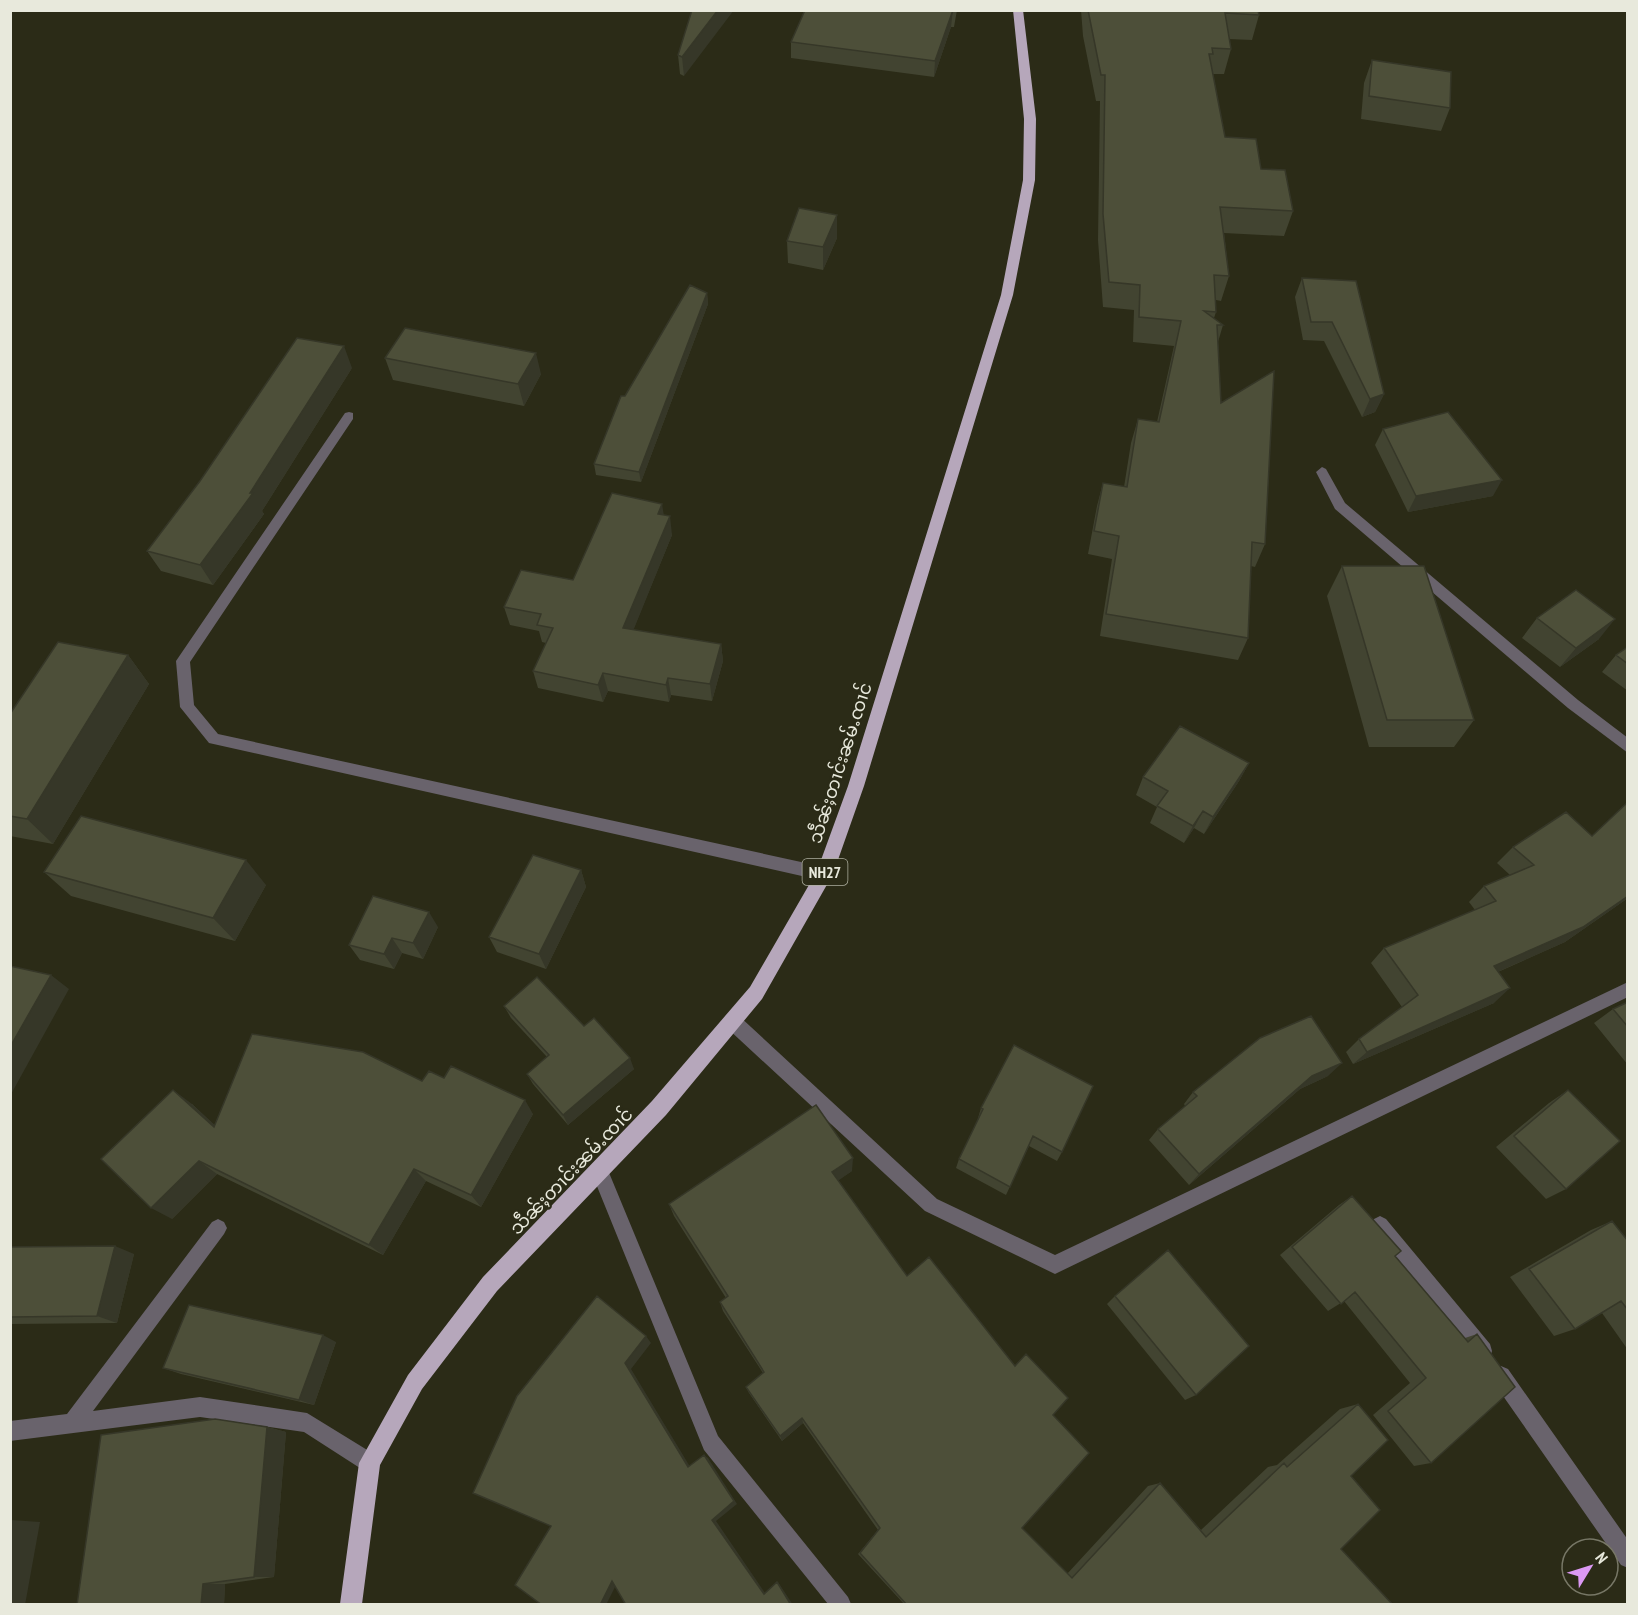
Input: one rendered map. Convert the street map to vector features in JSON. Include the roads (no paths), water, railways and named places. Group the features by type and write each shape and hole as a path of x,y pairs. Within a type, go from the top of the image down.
{"highway":[{"name":"သဵၼ်ႈတၢင်းၼမ်ႉၸၢင်","path":"351,1605 370,1463 415,1382 490,1284 659,1108 756,993 824,874 856,786 1006,295 1029,180 1030,119 1018,10"}],"street":[{"path":"349,416 183,661 187,707 214,739 824,874"},
{"path":"1322,472 1340,506 1573,704 1628,747"},
{"path":"732,1021 931,1205 1055,1265 1628,989"},
{"path":"599,1169 711,1443 841,1605"},
{"path":"1380,1225 1472,1334 1628,1558"},
{"path":"72,1423 218,1228"},
{"path":"10,1431 200,1407 307,1423 370,1463"}]}
